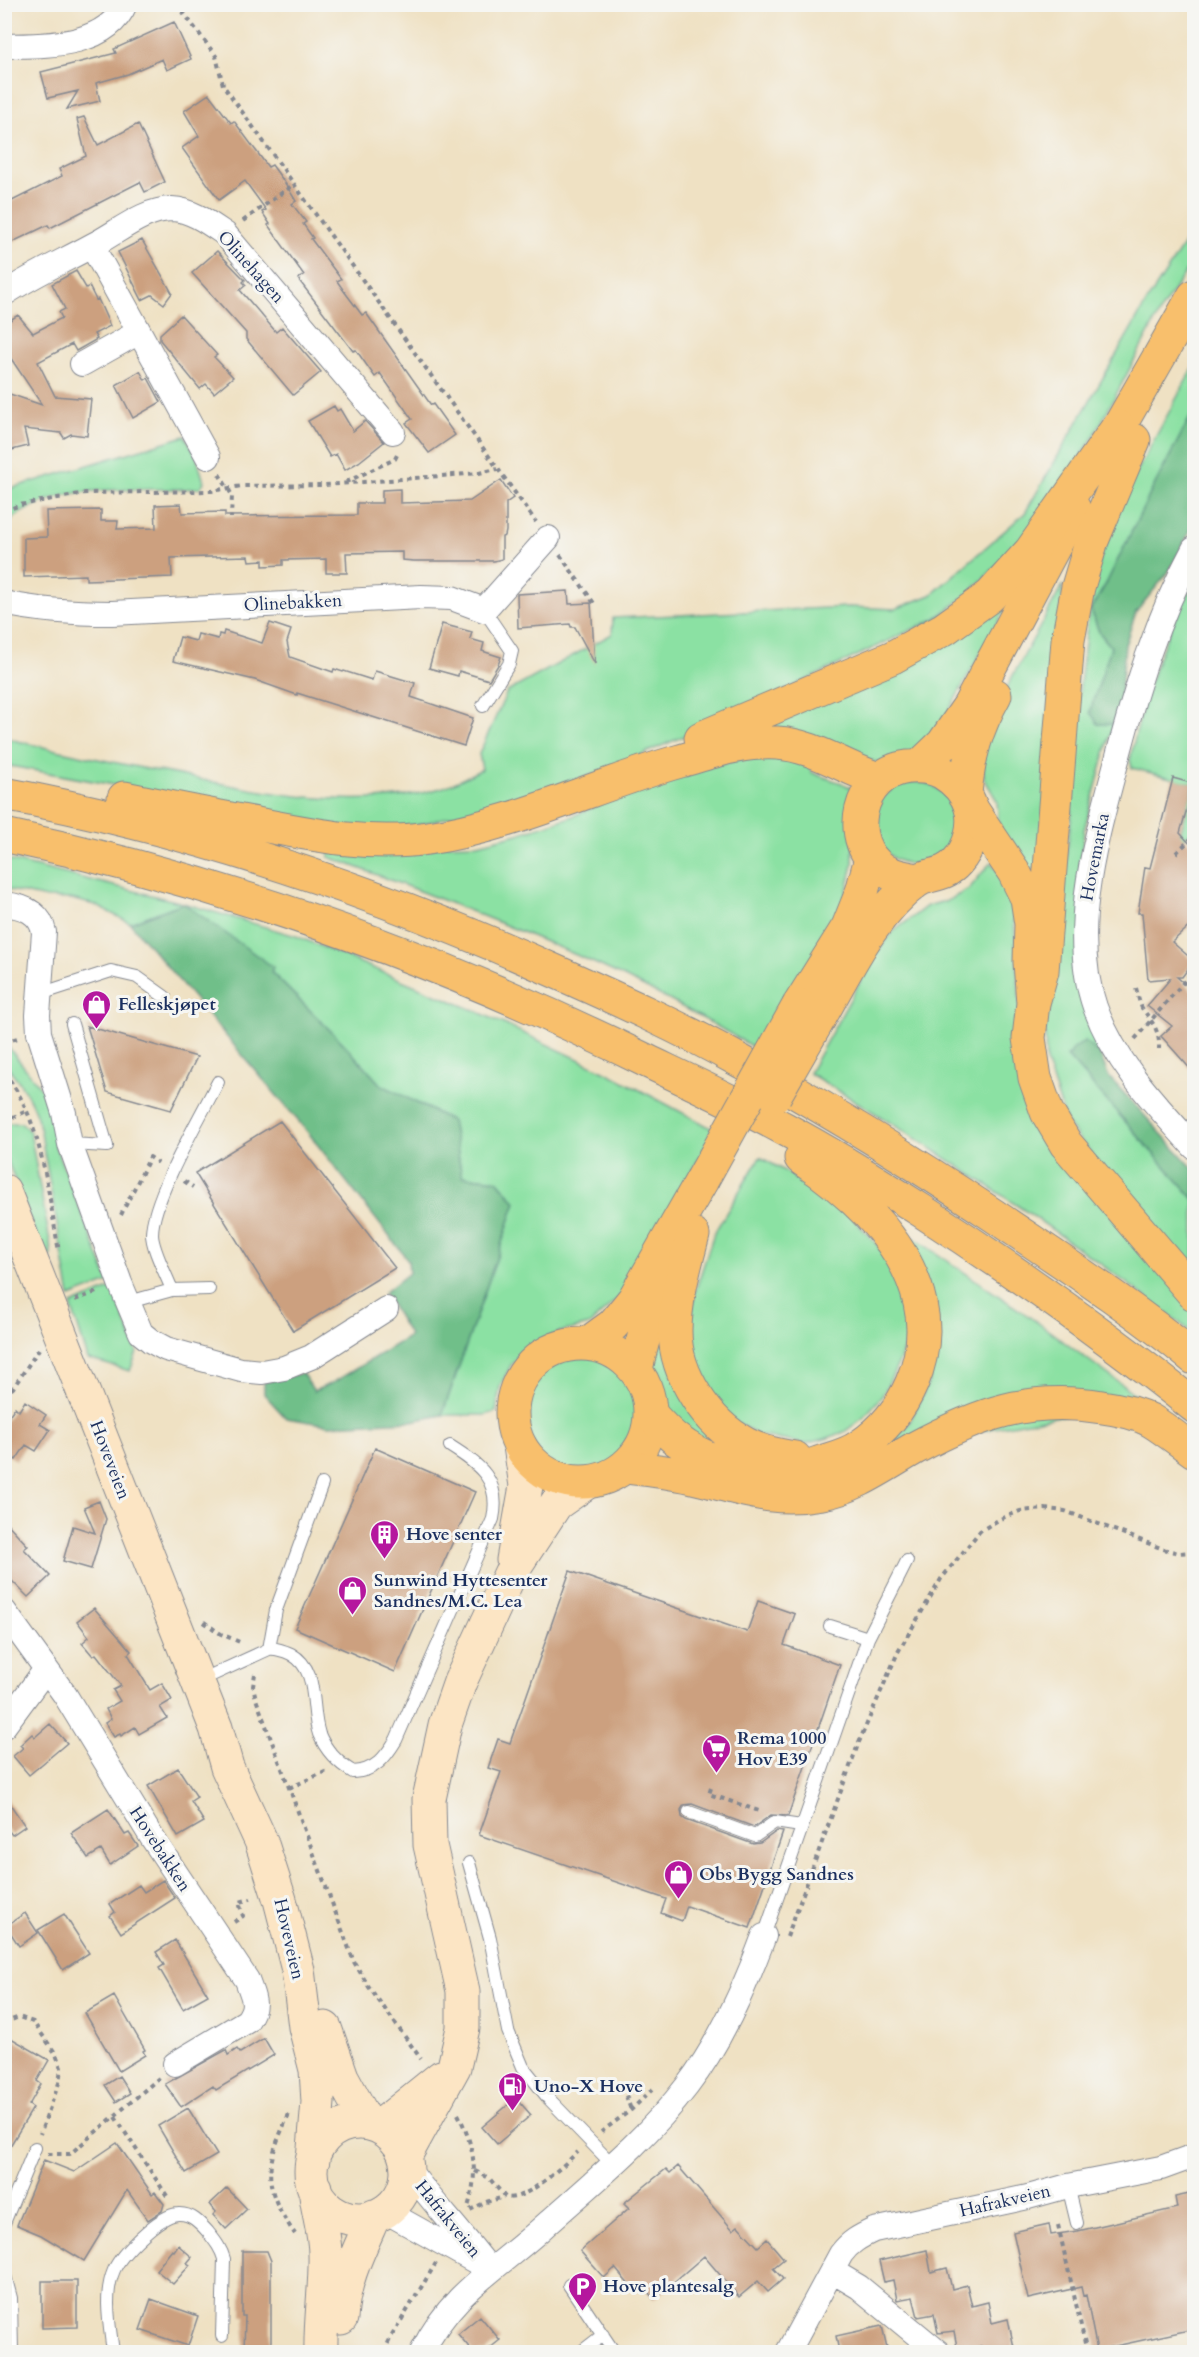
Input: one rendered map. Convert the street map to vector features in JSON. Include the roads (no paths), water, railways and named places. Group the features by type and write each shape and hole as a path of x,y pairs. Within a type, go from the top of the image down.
{"main road":[{"path":"1033,1003 1030,962 1031,924 1027,898 1014,872 968,801 953,779 938,770 920,766 898,768 879,779 866,796 859,817 861,838 871,858 884,870 901,878 919,880 940,875 957,863 969,845 973,824 968,801 969,758 984,715 1194,296"},
{"path":"920,766 943,744 969,705 1126,433 1194,327"},
{"path":"642,772 695,740 893,657 944,629 990,596 1031,551 1126,433"},
{"path":"1126,433 1078,587 1068,640 1042,970 1033,1003 1029,1038 1035,1078 1047,1112 1066,1144 1194,1294"},
{"path":"4,775 328,838 371,841 426,839 490,826 642,772 737,744 778,743 810,749 856,772 879,779"},
{"path":"4,794 155,828 298,870 472,934 602,992 741,1061 908,1160 1066,1264 1194,1358"},
{"path":"4,835 79,852 225,891 358,935 582,1028 786,1129 885,1187 1045,1293 1194,1406"},
{"path":"587,1344 613,1325 634,1299 711,1185 809,1011 848,927 862,892 871,858"},
{"path":"809,1011 888,909 919,880"},
{"path":"651,1414 675,1439 688,1448 737,1467 766,1474 791,1474 842,1456 861,1446 890,1419 906,1395 916,1374 923,1334 920,1301 914,1282 891,1241 864,1208 813,1167 680,1077"},
{"path":"711,1185 693,1235 681,1283 675,1332 680,1361 692,1388 716,1421 746,1444 765,1452 817,1463"},
{"name":"Hoveveien","path":"4,1191 216,1728 227,1767 261,1841 280,1900 298,1970 305,2027 316,2070 318,2102 314,2174 325,2250 326,2277 320,2324 321,2352"},
{"path":"636,1370 643,1333 653,1307 693,1235"},
{"path":"510,1574 526,1486 519,1446 512,1426 512,1404 518,1384 529,1366 546,1353 566,1345 587,1344 614,1352 636,1370 647,1391 651,1414 647,1434 639,1452 625,1467 607,1478 586,1483 565,1481 547,1474 532,1463 519,1446"},
{"path":"625,1467 676,1473 773,1497 824,1493 844,1487 940,1435 990,1414 1033,1404 1072,1402 1114,1409 1148,1419 1194,1451"},
{"path":"406,2162 395,2140 373,2125 354,2123 327,2134 318,2146 314,2174 322,2201 333,2211 346,2217 361,2218 379,2214 395,2203 402,2192 406,2180 406,2162 440,2066 463,2028 463,1991 430,1845 429,1798 445,1725 460,1682 510,1574 556,1504 586,1483"},
{"name":"Hoveveien","path":"216,1728 242,1762 268,1809 287,1860 298,1899 321,2018 342,2077 373,2125"},
{"path":"373,2125 440,2066"},
{"path":"340,2352 342,2296 349,2273 379,2214"}],"street":[{"path":"4,46 62,45 85,38 108,25 122,12 125,4"},
{"name":"Olinehagen","path":"4,294 34,274 92,246 149,213 172,209 203,218 225,234 393,432"},
{"path":"92,246 208,457"},
{"path":"82,364 139,332"},
{"path":"484,610 548,538"},
{"name":"Hovemarka","path":"1193,554 1165,608 1151,643 1126,724 1098,833 1085,909 1083,939 1087,975 1094,1006 1107,1037 1143,1091 1194,1147"},
{"name":"Olinebakken","path":"4,603 72,613 112,613 421,597 452,598 484,610"},
{"path":"4,904 21,907 34,913 43,924 39,1033 64,1113 70,1144 141,1333 166,1349 241,1370 262,1372 284,1368 311,1357 386,1309"},
{"name":"Hovebakken","path":"4,1611 65,1695 151,1836 247,1980 255,2001 253,2012 247,2021 175,2064"},
{"path":"4,1726 46,1669"},
{"path":"489,2269 538,2232 658,2121 688,2085 774,1941"},
{"name":"Hafrakveien","path":"788,2352 850,2242 874,2230 1161,2168 1194,2156"},
{"name":"Hafrakveien","path":"406,2162 433,2203 462,2233 489,2269"},
{"name":"Hafrakveien","path":"379,2214 489,2269"},
{"name":"Hafrakveien","path":"422,2352 431,2333 447,2310 489,2269"},
{"path":"832,2271 859,2287 938,2352"}],"lane":[{"path":"483,706 509,664 512,651 484,610"},
{"path":"40,994 111,970 137,977 165,997"},
{"path":"70,1144 107,1146 72,1024"},
{"path":"172,1290 152,1237 153,1221 172,1173 218,1082"},
{"path":"124,1292 209,1288"},
{"path":"198,1682 269,1649 276,1648 289,1653 306,1666 310,1675 320,1737 333,1757 353,1772 372,1769 382,1761 396,1740 493,1519 496,1504 495,1493 489,1480 476,1462 450,1446"},
{"path":"269,1649 276,1610 322,1484"},
{"path":"774,1941 801,1826 868,1638 907,1561"},
{"path":"830,1626 868,1638"},
{"path":"689,1812 755,1836 775,1822 801,1826"},
{"path":"469,1863 490,1938 508,2031 523,2067 549,2099 612,2164"},
{"path":"4,2223 35,2148"},
{"path":"1058,2189 1077,2223"},
{"path":"113,2352 109,2291 114,2270 134,2243 155,2224 176,2214 188,2215 200,2224 221,2248 224,2259 222,2336"},
{"path":"4,2272 11,2298 12,2352"},
{"path":"569,2285 614,2352"},
{"path":"581,2352 603,2335"}],"place":[{"name":"Felleskjøpet","path":"97,1030"},
{"name":"Hove senter","path":"385,1560"},
{"name":"Sunwind Hyttesenter Sandnes/M.C. Lea","path":"353,1616"},
{"name":"Rema 1000 Hov E39","path":"716,1774"},
{"name":"Obs Bygg Sandnes","path":"678,1900"},
{"name":"Uno-X Hove","path":"513,2112"},
{"name":"Hove plantesalg","path":"582,2312"}]}
